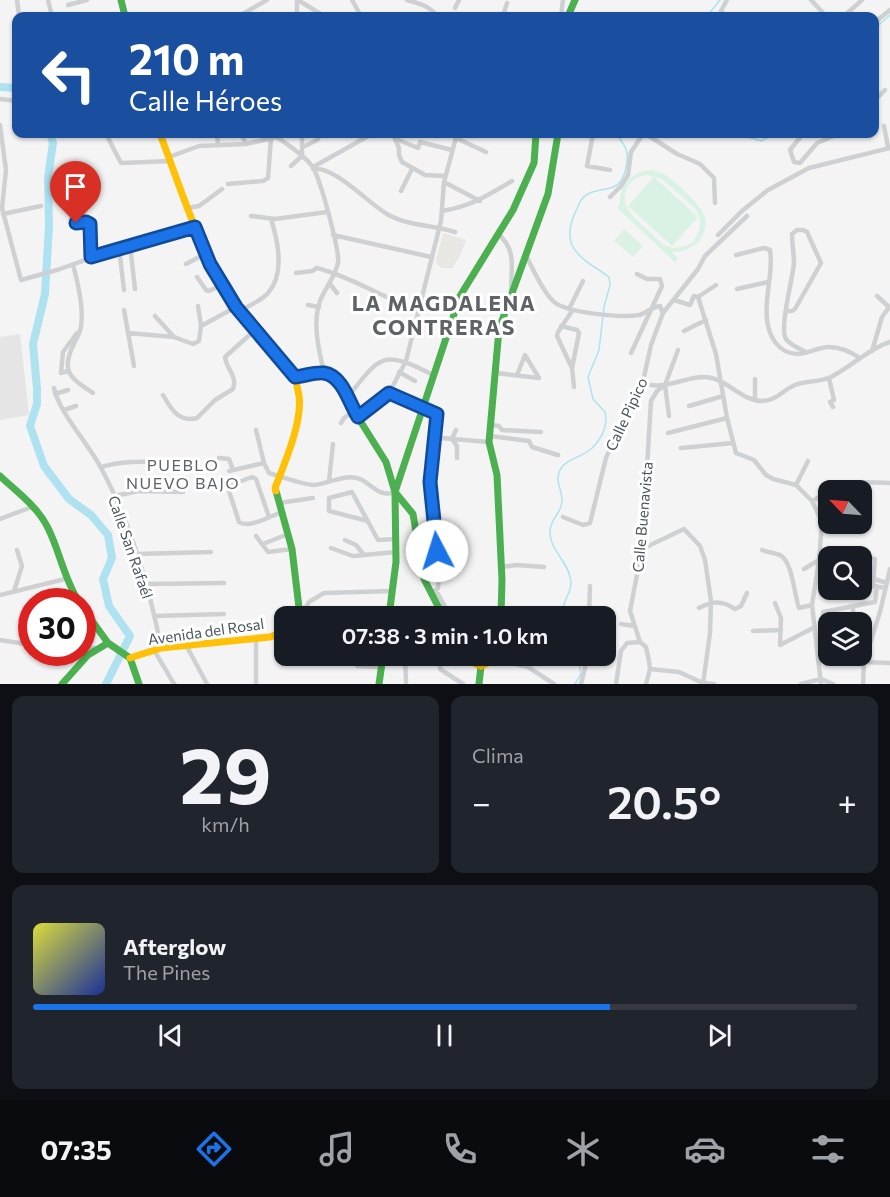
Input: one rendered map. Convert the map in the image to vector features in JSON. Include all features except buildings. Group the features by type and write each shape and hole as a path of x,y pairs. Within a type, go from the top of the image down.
{"street":[{"path":"48,0 51,12"},
{"path":"68,5 87,0"},
{"path":"246,12 267,0"},
{"path":"298,0 318,12"},
{"path":"407,0 423,4 434,12"},
{"path":"454,8 459,0"},
{"path":"811,0 822,12"},
{"path":"848,12 862,0"},
{"path":"504,12 507,3"},
{"path":"879,96 885,90"},
{"path":"0,125 3,171 1,210 21,280 73,265 119,248 195,227"},
{"path":"718,235 768,190 809,168 889,147 884,126"},
{"path":"108,138 121,163 170,159 199,146 246,144 271,138 268,178 263,181 228,184"},
{"path":"162,138 205,254 222,285 237,309 295,377 300,399 298,414 291,446 275,488 292,549 299,606"},
{"path":"217,138 218,146"},
{"path":"243,138 246,144"},
{"path":"278,138 302,156 313,168 327,212 338,259 335,272 321,298 319,307 317,337 324,373"},
{"path":"291,166 302,156 302,138"},
{"path":"303,147 318,138"},
{"path":"313,168 365,138"},
{"path":"395,138 402,162 425,176 445,179 480,201"},
{"path":"398,138 418,148 420,142 452,150"},
{"path":"341,423 389,393 405,361 440,227 445,179 456,138"},
{"path":"461,138 486,152"},
{"path":"395,492 460,296 513,210 534,163 536,138"},
{"path":"501,606 497,475 489,439 499,329 548,194 557,138"},
{"path":"592,138 587,166 610,170"},
{"path":"610,197 628,175 631,152 641,138"},
{"path":"651,138 677,154 700,164 714,178 715,203"},
{"path":"800,138 790,150 794,162 797,163 800,163 817,142 828,138"},
{"path":"313,168 318,168 340,179 391,216 455,232"},
{"path":"401,190 412,169"},
{"path":"442,211 459,209 480,201 512,181"},
{"path":"89,191 79,186 69,201 73,222 90,224 91,257"},
{"path":"188,208 199,206 222,189"},
{"path":"1,210 41,206"},
{"path":"251,216 271,219 327,212"},
{"name":"Calle Pipico","path":"563,517 583,525 590,523 606,458 641,382 663,313 705,256 747,216"},
{"path":"201,326 266,296 275,280 278,254 271,219"},
{"path":"786,310 795,309 821,263 807,232 802,230 796,230 792,234 794,262 786,310 786,339 806,352"},
{"path":"498,234 508,242 512,259 511,296"},
{"path":"333,235 431,257"},
{"path":"130,245 135,289"},
{"path":"119,248 123,290"},
{"path":"736,255 764,248 770,250 766,318 770,337 779,347 790,353 798,354 834,347 860,358"},
{"path":"186,264 205,254"},
{"path":"526,256 553,301 571,310 595,314 640,315 651,308 660,306 663,313"},
{"path":"73,265 79,292 81,327 67,359 68,371 80,384 93,393"},
{"path":"296,273 317,268 335,272 392,301 418,309"},
{"path":"631,353 662,286 660,279 647,279 637,274"},
{"path":"197,277 209,291 222,285"},
{"path":"572,368 557,336 583,281"},
{"path":"737,289 768,282"},
{"path":"330,284 337,293"},
{"path":"674,300 690,305 694,296 698,297 717,285"},
{"path":"872,351 882,317 889,307 877,296"},
{"path":"698,297 716,354 727,418 736,453 754,460 766,475 773,479 796,485 812,501 822,522 820,546"},
{"path":"308,305 319,307"},
{"path":"128,333 174,337 189,343 196,343 200,337 201,326 198,306"},
{"path":"124,310 134,366"},
{"path":"155,316 174,337"},
{"path":"684,331 705,320"},
{"path":"561,326 578,331 572,368 574,387"},
{"path":"163,395 174,413 184,419 197,418 215,400 233,389 234,378 225,357 255,330"},
{"path":"641,382 649,386 701,377 711,378 755,401 764,401 777,398 793,386 830,378 890,342"},
{"name":"Calle Buenavista","path":"650,669 646,646 640,642 630,610 642,549 651,401 665,385 678,350"},
{"path":"496,373 539,378 525,355 517,375"},
{"path":"347,398 370,369 393,358 405,361 433,375"},
{"path":"399,372 415,381"},
{"path":"295,377 324,373 337,380 386,462 395,492 396,552 390,606"},
{"path":"830,378 834,400 830,402 833,407"},
{"path":"755,379 755,401"},
{"path":"665,385 669,416"},
{"name":"Calle San Rafaél","path":"54,388 64,410 101,467 115,496 137,554 154,616 158,649 174,684"},
{"path":"56,394 68,390"},
{"path":"389,393 437,414 430,482 439,574 438,588 435,591 429,591"},
{"path":"689,406 723,396"},
{"path":"64,410 76,406"},
{"path":"668,433 727,418"},
{"path":"491,425 500,426 502,430 541,432"},
{"path":"456,429 453,439 457,446 457,458"},
{"path":"256,430 268,473 308,485 345,477 354,478 385,493 395,492"},
{"path":"441,438 529,441 532,447 558,455"},
{"path":"681,448 733,443"},
{"path":"329,481 333,444"},
{"path":"219,458 229,459 231,470 264,463"},
{"path":"101,467 133,461 168,462"},
{"path":"796,485 808,461"},
{"path":"0,476 32,507 48,528 69,588"},
{"path":"269,516 256,479 252,477 231,485 229,490 240,523 246,525 282,512"},
{"path":"872,482 890,483"},
{"path":"115,496 138,491 183,492"},
{"path":"368,521 329,511 329,498 352,492 368,521 378,540 395,539"},
{"path":"395,492 412,514 424,579 437,606"},
{"path":"812,501 818,497"},
{"path":"279,503 313,498"},
{"path":"0,519 32,507"},
{"path":"642,549 684,529 700,546 705,560 711,602 710,633 703,683"},
{"path":"256,536 271,552 292,549"},
{"path":"263,544 283,536"},
{"path":"345,540 356,544 364,555"},
{"path":"332,548 345,555 396,552"},
{"path":"14,591 22,566 17,550"},
{"path":"762,550 780,555 786,561 799,608 812,604"},
{"path":"137,554 211,552"},
{"path":"853,606 853,616 823,615 823,612 853,606 875,602 875,559 872,559"},
{"path":"804,569 818,561"},
{"path":"501,567 518,565 544,567"},
{"path":"818,566 812,604 821,682"},
{"path":"872,637 890,569"},
{"path":"874,578 886,585"},
{"path":"0,595 64,579"},
{"path":"145,584 224,583"},
{"path":"872,586 886,585"},
{"path":"590,606 591,586"},
{"path":"306,606 324,593 392,591"},
{"path":"699,608 711,602 727,603 735,609 741,606 747,593"},
{"path":"438,594 445,606"},
{"path":"775,603 781,618 780,645 815,627"},
{"path":"154,616 224,614"},
{"path":"621,624 634,626"},
{"path":"96,626 108,643 129,657 139,684"},
{"path":"753,631 781,630"},
{"path":"96,646 102,634"},
{"name":"Avenida del Rosal","path":"129,657 158,649 274,636"},
{"path":"256,638 256,684"},
{"path":"0,640 18,643"},
{"path":"616,684 621,651 627,643 640,642"},
{"path":"96,648 108,643"},
{"path":"186,645 207,684"},
{"path":"872,662 890,663"},
{"path":"62,684 77,666"},
{"path":"365,666 381,667 379,684"},
{"path":"405,666 406,682"},
{"path":"440,666 440,669 463,684"},
{"path":"479,684 481,666"},
{"path":"525,666 554,684"},
{"path":"581,684 585,666"},
{"path":"863,684 864,666"},
{"path":"646,684 650,669 679,672 703,683 714,684"},
{"path":"801,684 821,682 833,684"}],"shaded area":[{"path":"443,233 466,240 452,268 442,268 437,264"},
{"path":"20,334 29,415 0,420 0,337"}],"green space":[{"path":"651,170 668,177 693,199 704,215 705,230 702,236 698,242 686,250 672,252 678,258 675,262 617,208 624,185 632,176","holes":["646,175 662,179 698,213 700,226 692,243 677,248 666,246 638,221 627,206 625,195 632,181"]},
{"path":"654,177 698,217 672,246 628,206"},
{"path":"624,229 643,246 633,257 614,241"}],"waterway":[{"path":"710,12 720,0"},
{"path":"879,25 890,15"},
{"path":"0,87 12,88"},
{"path":"51,138 53,143 48,177 49,226 45,294 33,344 37,404 30,426 44,466 69,499 91,515 108,535 112,558 103,579 109,606 130,636 106,684"},
{"path":"564,606 571,581 566,567 552,544 550,527 562,502 558,482 560,470 568,461 591,449 599,440 606,423 605,412 593,399 588,377 599,350 604,307 610,285 609,277 576,251 570,236 571,225 583,198 593,192 612,188 623,177 627,152 619,138"},
{"path":"752,138 761,141 767,138"},
{"path":"575,684 581,674 580,666"}],"traffic: fast":[{"path":"121,0 124,12"},
{"path":"570,12 575,0"},
{"path":"390,606 396,562 395,492 460,296 513,210 534,163 536,138"},
{"path":"501,606 497,475 489,442 499,329 548,194 557,138"},
{"path":"295,377 324,373 333,377 342,387 386,462 395,492 413,514 424,579 438,606"},
{"path":"0,476 27,500 44,520 72,588"},
{"path":"276,491 292,549 299,606"},
{"path":"96,626 108,643 130,658 139,684"},
{"path":"62,684 88,655 108,643"},
{"path":"379,684 382,666"},
{"path":"479,684 481,666"}],"traffic: slow":[{"path":"161,138 187,208 219,279 248,323 295,378 299,396 298,418 292,443 275,488 276,491"},
{"path":"130,658 161,648 274,635"}],"district":[{"name":"LA MAGDALENA CONTRERAS","path":"444,314"},
{"name":"PUEBLO NUEVO BAJO","path":"183,473"}],"route":[{"path":"76,223 88,222 90,224 91,257 195,227 210,264 236,307 295,377 324,373 333,377 342,387 358,417 389,393 405,402 437,414 430,482 437,551"}]}
